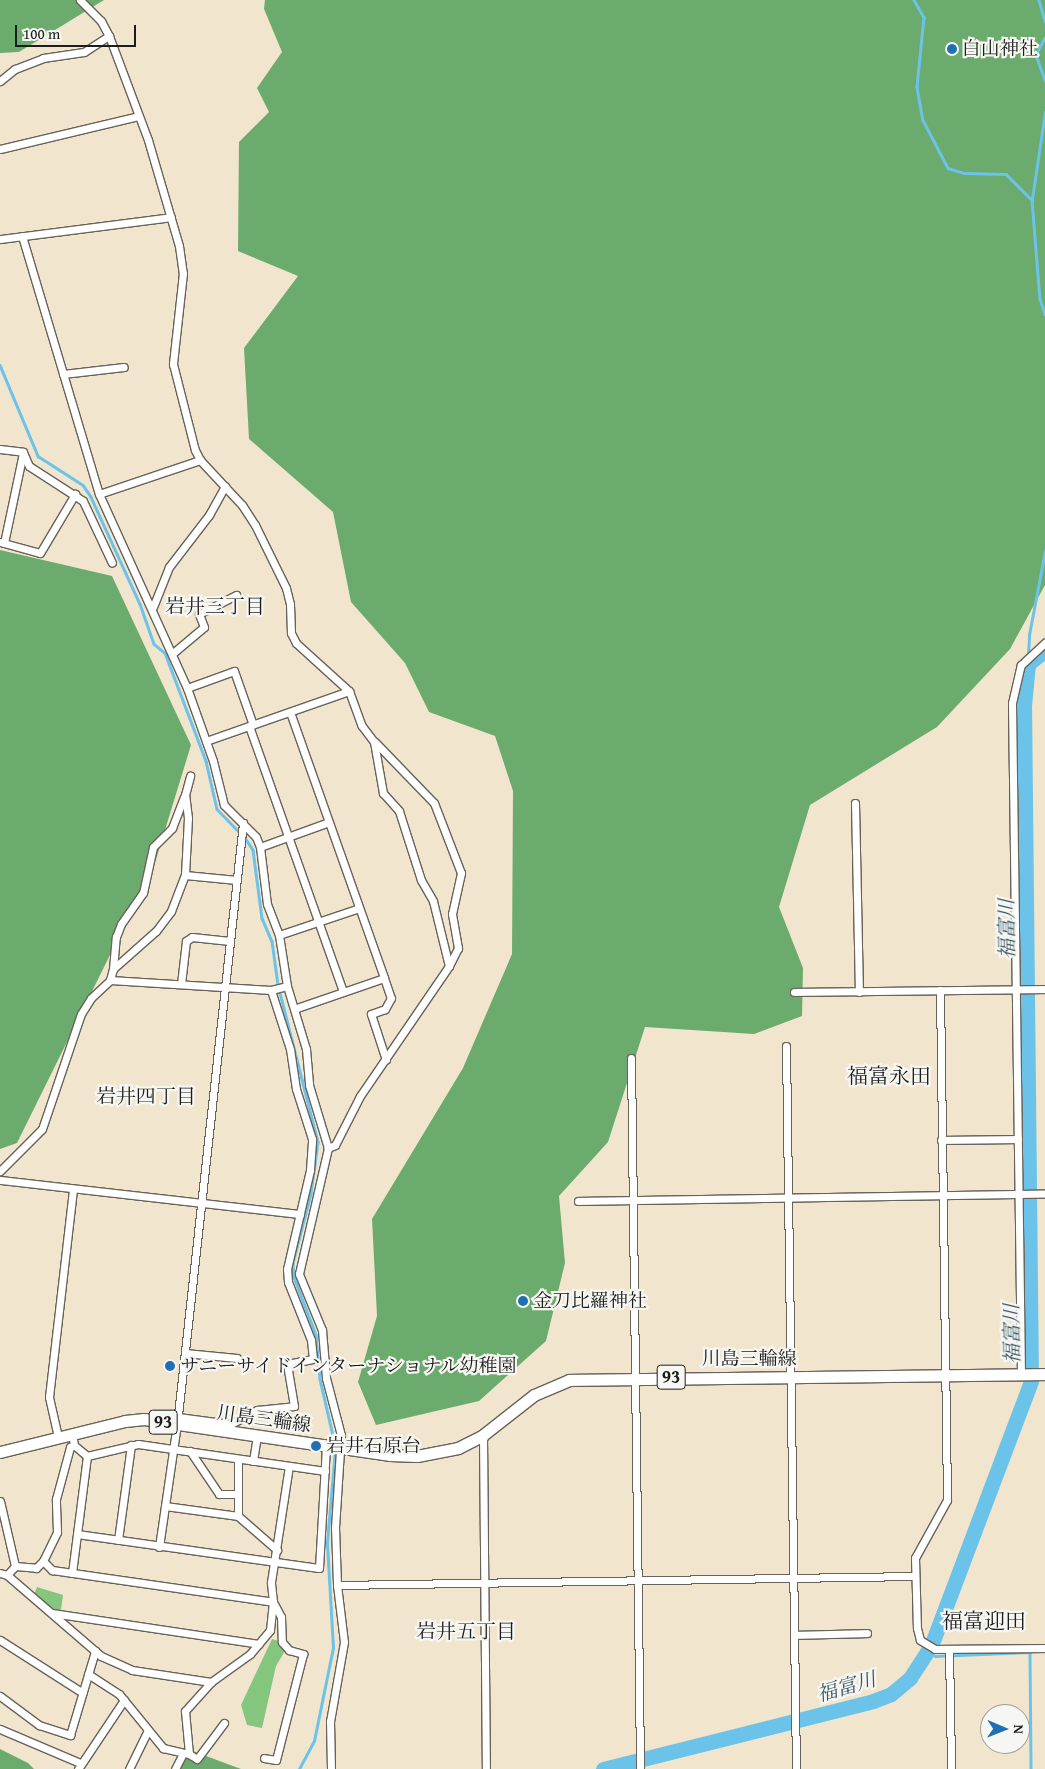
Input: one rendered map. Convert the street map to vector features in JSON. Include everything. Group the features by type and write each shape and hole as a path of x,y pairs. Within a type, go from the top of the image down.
{"main road":[{"name":"川島三輪線","path":"0,1452 58,1437 73,1440 125,1421 144,1419 177,1421 257,1436 417,1456 458,1448 483,1435 518,1406 549,1387 570,1380 635,1377 1041,1374"}],"street":[{"path":"80,0 101,22 109,36 138,116 171,217 183,274 173,364 200,460 225,486 255,525 286,588 290,604 291,633 296,643 349,691 362,726 374,742 434,803 461,873 452,914 458,948 449,966 360,1096 335,1145 328,1148"},
{"path":"0,81 16,69 43,58 84,52 109,36"},
{"path":"0,150 138,116"},
{"path":"0,239 171,217"},
{"path":"22,236 99,494 173,652 206,741 224,805 243,827 256,837 260,847 267,904 279,935 285,986 306,1049 310,1085 328,1148 299,1274 322,1330 334,1447 337,1585 344,1642 330,1721 331,1769"},
{"path":"63,374 124,366"},
{"path":"0,449 23,452"},
{"path":"23,452 29,466 75,494 83,501 112,563"},
{"path":"23,452 2,543 40,553 75,494"},
{"path":"99,494 200,460"},
{"path":"153,607 169,567 209,515 225,486"},
{"path":"173,652 204,627 199,614 236,595"},
{"path":"1022,1374 1016,990 1018,969 1012,703 1016,679 1025,660 1045,643"},
{"path":"187,688 234,671 288,837 343,991"},
{"path":"206,741 349,691"},
{"path":"290,712 391,998 385,1009 371,1014 386,1060"},
{"path":"374,742 383,793 398,811 421,880 433,901 449,966"},
{"path":"0,1171 42,1128 81,1014 91,998 110,980 116,937 143,893 153,847 172,828 190,776"},
{"path":"113,969 156,931 171,911 184,875 188,818 185,795"},
{"path":"855,803 859,992"},
{"path":"260,847 328,822"},
{"path":"159,1547 185,1353 243,827"},
{"path":"184,875 237,880"},
{"path":"279,935 358,908"},
{"path":"181,984 186,941 192,937 230,941"},
{"path":"294,1009 384,978"},
{"path":"110,980 273,989 285,986"},
{"path":"177,1421 231,1424 257,1410 294,1406 287,1364 313,1359 306,1324 288,1282 288,1257 310,1170 312,1139 296,1089 290,1049 273,989"},
{"path":"794,992 1045,989"},
{"path":"940,990 947,1500 928,1538 919,1548 914,1576 917,1628 923,1643 949,1652 1045,1648"},
{"path":"786,1046 796,1769"},
{"path":"631,1058 640,1769"},
{"path":"941,1140 1018,1139"},
{"path":"0,1180 72,1191 300,1214"},
{"path":"58,1437 49,1397 72,1191"},
{"path":"578,1201 1045,1194"},
{"path":"185,1353 237,1358"},
{"path":"483,1435 486,1769"},
{"path":"253,1461 257,1436"},
{"path":"72,1572 87,1456 73,1440 56,1499 57,1532 43,1561 36,1568 16,1566 4,1574 95,1651 132,1670 211,1682"},
{"path":"87,1456 132,1446 190,1451 325,1471"},
{"path":"118,1540 132,1446"},
{"path":"77,1534 274,1564 319,1568 325,1471 334,1447"},
{"path":"190,1451 219,1494 238,1494"},
{"path":"238,1458 238,1516"},
{"path":"175,1769 185,1754 185,1711 211,1682 250,1654 270,1630 274,1564 289,1466"},
{"path":"0,1502 4,1533 16,1566"},
{"path":"165,1506 238,1516 277,1550"},
{"path":"43,1561 52,1570 273,1602"},
{"path":"337,1585 638,1582 914,1576"},
{"path":"264,1758 276,1760 303,1654 288,1649 282,1642 281,1617 273,1602"},
{"path":"50,1613 259,1644"},
{"path":"794,1635 867,1633"},
{"path":"0,1640 83,1692"},
{"path":"0,1696 39,1725 70,1735 95,1651"},
{"path":"949,1652 951,1769"},
{"path":"88,1674 124,1700 163,1748 197,1758 224,1723"},
{"path":"0,1729 79,1766 124,1700"},
{"path":"130,1769 148,1730"}],"green space":[{"path":"0,0 104,0 19,52 0,53"},
{"path":"265,0 1045,0 1045,585 1010,649 937,727 810,805 779,907 803,968 802,1016 754,1034 645,1027 608,1142 559,1196 565,1263 546,1341 479,1401 376,1425 358,1382 377,1316 372,1219 463,1068 512,954 513,791 495,736 429,712 405,663 351,602 333,512 249,439 244,348 298,276 238,251 239,142 269,112 257,88 282,52 264,9"},
{"path":"0,550 112,576 191,745 154,866 17,1143 0,1149"},
{"path":"37,1587 63,1595 61,1610 49,1610 34,1595"},
{"path":"272,1639 289,1644 276,1666 262,1728 247,1725 241,1705"},
{"path":"0,1749 28,1763 34,1769 0,1769"},
{"path":"190,1750 241,1769 180,1769"}],"waterway":[{"path":"914,0 924,17 917,87 923,120 948,168 964,173 1006,174 1032,200 1040,299 1045,314"},
{"path":"1039,0 1045,21"},
{"path":"1045,38 1036,55 1045,80"},
{"path":"1032,199 1045,112"},
{"path":"0,365 38,456 83,485 91,497 140,604 154,644 165,653 206,761 217,809 240,833"},
{"path":"1028,656 1029,635 1045,551"},
{"name":"福富川","path":"603,1769 873,1701 891,1694 910,1678 931,1646 1031,1381 1024,706 1028,664 1045,650"},
{"path":"244,836 253,850 262,918 272,941 278,985 318,1142 311,1194 293,1263 294,1277 316,1335 320,1379 335,1444"},
{"path":"299,1769 314,1741 333,1648 327,1543 335,1450"},
{"path":"1030,1652 1045,1652"},
{"path":"935,1656 1030,1652 1031,1769"}],"place":[{"name":"白山神社","path":"952,49"},
{"name":"金刀比羅神社","path":"523,1301"},
{"name":"サニーサイドインターナショナル幼稚園","path":"170,1366"},
{"name":"岩井石原台","path":"316,1446"}],"district":[{"name":"岩井三丁目","path":"215,605"},
{"name":"福富永田","path":"889,1076"},
{"name":"岩井四丁目","path":"146,1095"},
{"name":"福富迎田","path":"984,1621"},
{"name":"岩井五丁目","path":"466,1630"}]}
